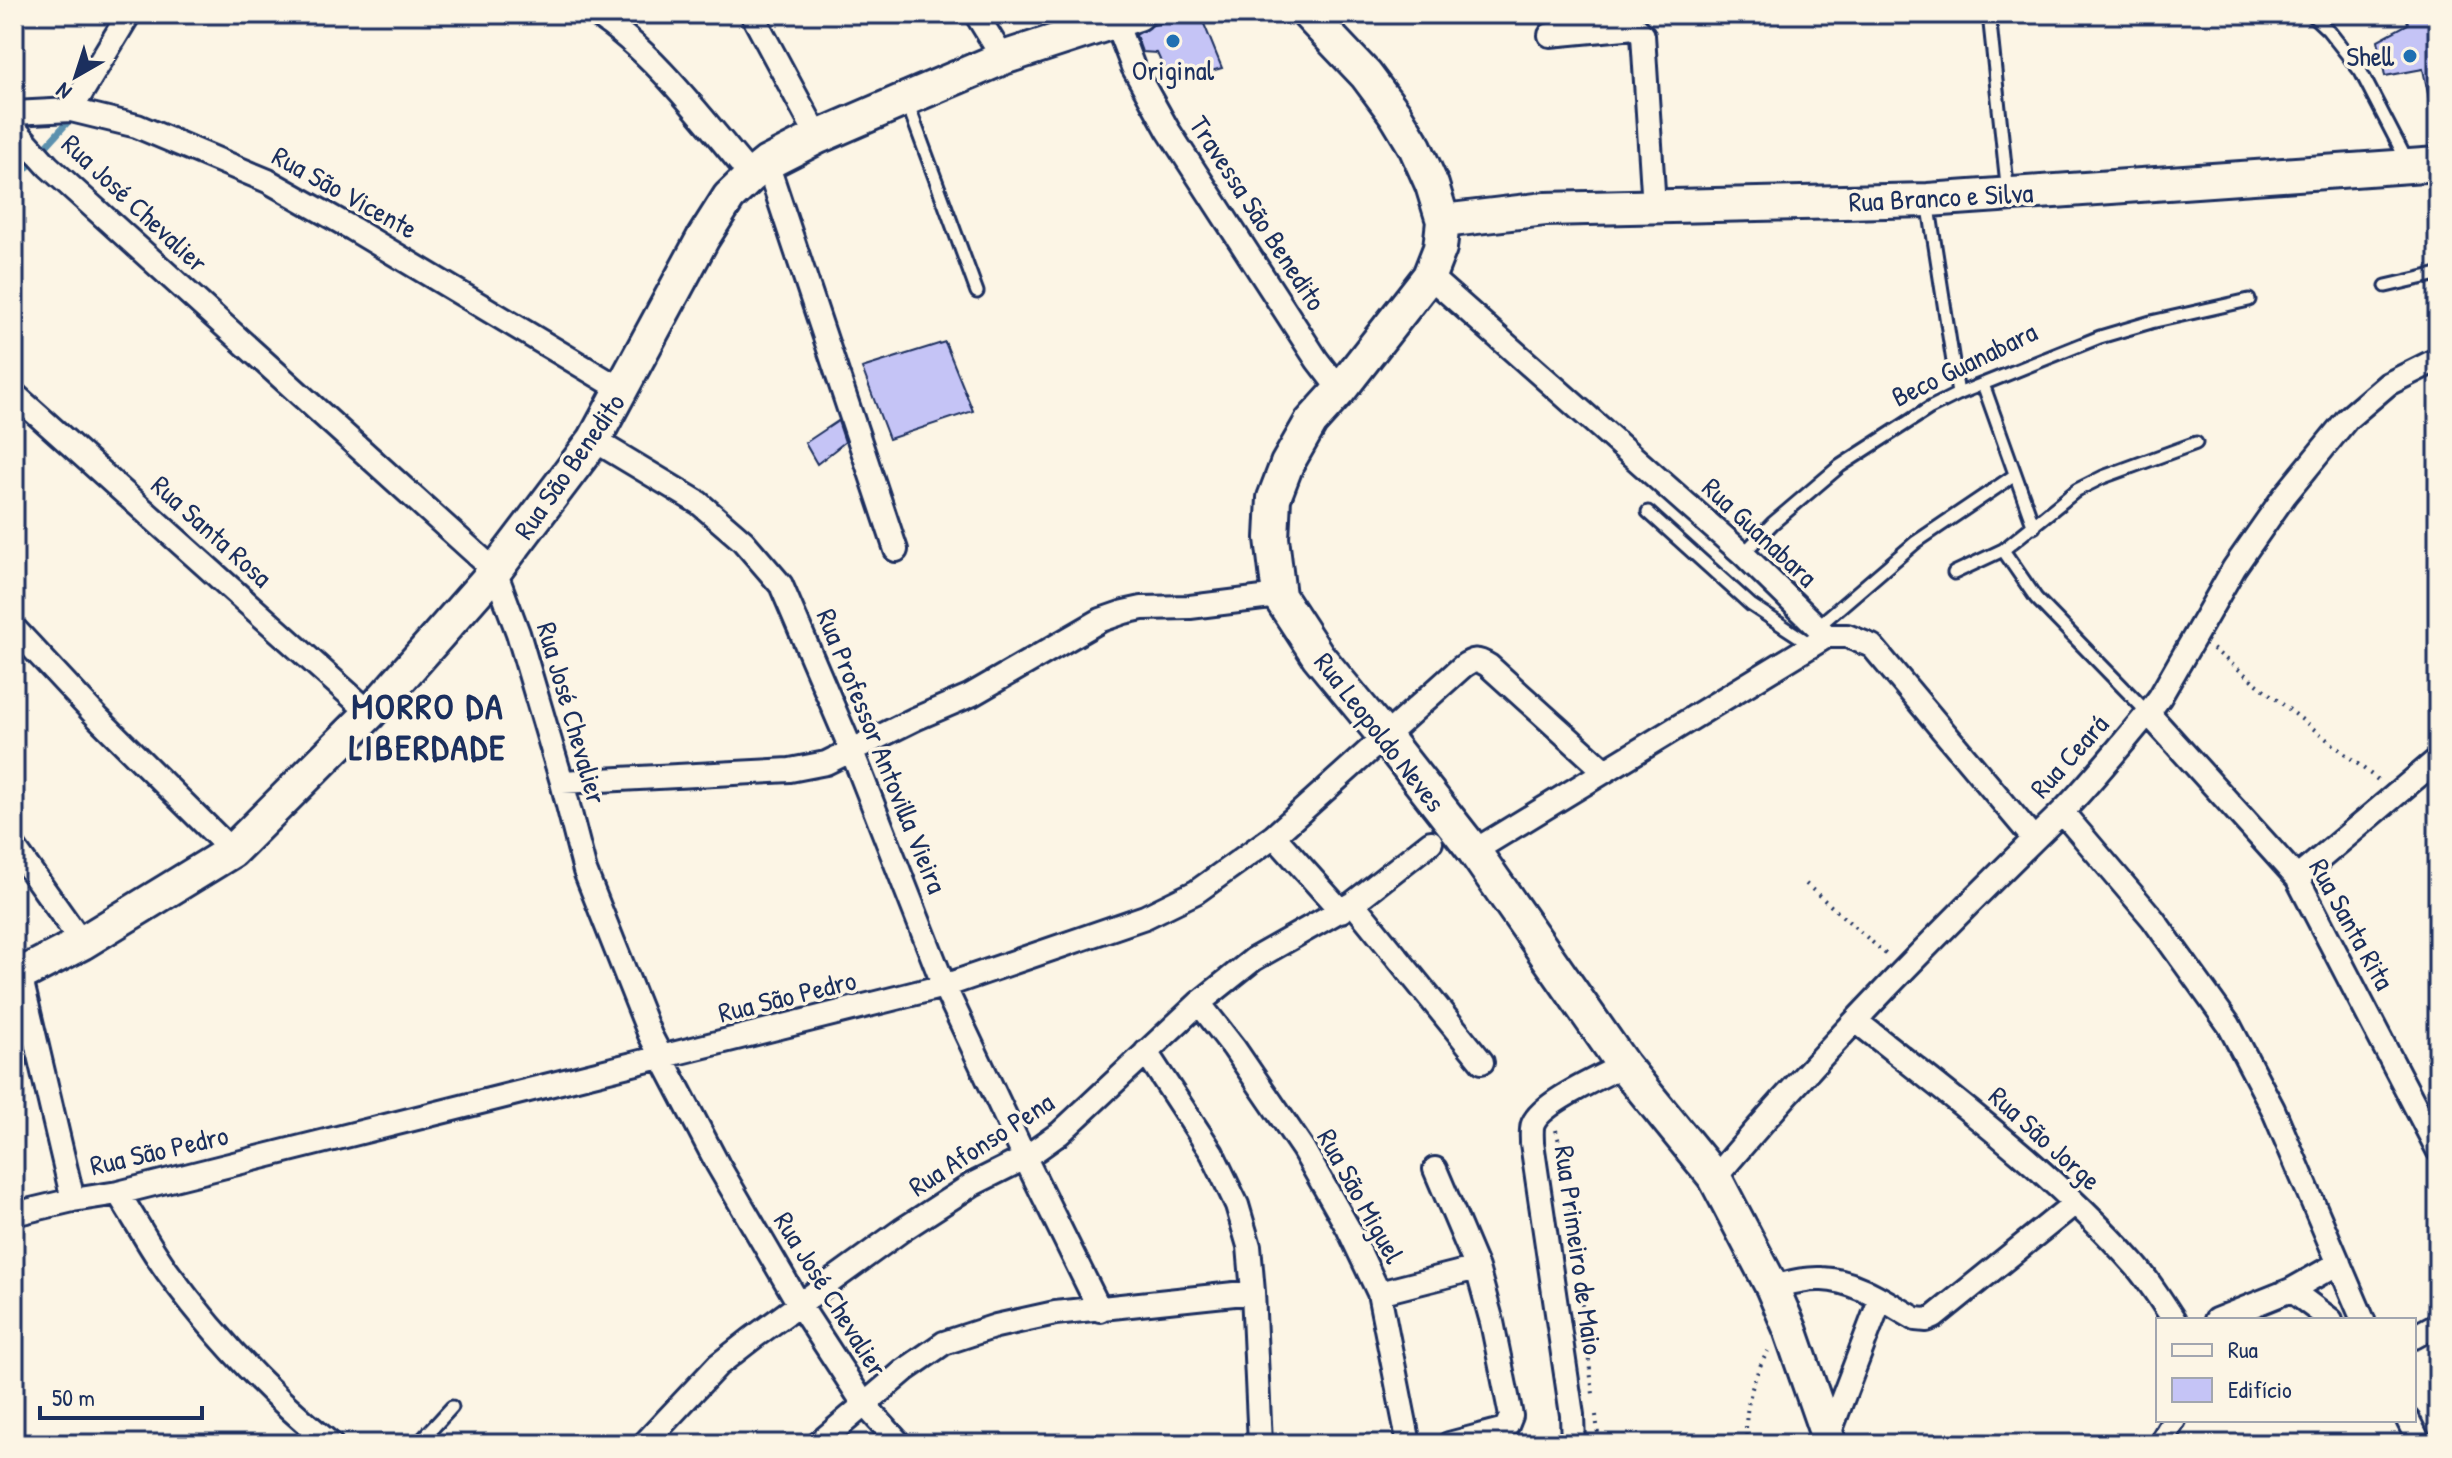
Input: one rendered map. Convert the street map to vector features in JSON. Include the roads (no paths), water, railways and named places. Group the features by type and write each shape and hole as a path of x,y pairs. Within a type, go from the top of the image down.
{"street":[{"path":"77,112 129,14"},
{"path":"595,14 639,51 759,170 896,550"},
{"path":"752,14 818,137"},
{"path":"976,14 1003,58"},
{"name":"Rua Leopoldo Neves","path":"1308,14 1366,75 1395,114 1415,147 1432,185 1443,221 1440,248 1429,276 1340,390 1311,422 1287,464 1274,498 1272,538 1279,596 1318,656 1474,851 1623,1065 1715,1178 1772,1287 1829,1440"},
{"name":"Rua São Benedito","path":"17,976 82,943 232,851 370,713 495,571 594,440 703,238 729,197 759,170 818,137 1003,58 1126,17"},
{"name":"Travessa São Benedito","path":"1126,17 1133,67 1168,130 1317,360 1340,390"},
{"path":"1550,35 1635,27 1643,35 1654,207"},
{"name":"Rua São Vicente","path":"14,113 77,112 137,126 268,181 622,390"},
{"name":"Rua José Chevalier","path":"14,128 46,163 495,571 518,633 585,871 637,1006 718,1165 799,1304 864,1404 900,1444"},
{"name":"Rua Branco e Silva","path":"1443,221 1545,209 1928,200 2424,165"},
{"name":"Rua Guanabara","path":"1429,276 1743,554 1818,636"},
{"name":"Rua Ceará","path":"1715,1178 1767,1115 1903,969 2062,812 2148,713 2234,568 2285,495 2347,419 2388,384 2438,359"},
{"name":"Rua Santa Rosa","path":"14,394 370,713"},
{"name":"Rua Professor Antovilla Vieira","path":"594,440 699,503 743,541 781,585 851,749 944,986 1100,1310"},
{"path":"562,782 790,770 826,763 971,695 1101,620 1142,608 1190,607 1279,596"},
{"path":"14,628 98,718 232,851"},
{"path":"1474,851 1818,636 1847,636 1872,646 2033,838"},
{"name":"Rua São Pedro","path":"14,1214 118,1193 944,986 1145,917 1196,892 1274,836 1468,662 1479,659 1489,666 1605,771"},
{"name":"Rua Santa Rita","path":"2148,713 2297,878 2438,1150"},
{"path":"2297,878 2438,759"},
{"path":"2062,812 2153,919 2229,1025 2273,1109 2362,1318"},
{"path":"1274,836 1347,907 1482,1062"},
{"name":"Rua Afonso Pena","path":"644,1444 718,1365 902,1230 961,1192 1025,1158 1071,1124 1199,1003 1254,959 1347,907 1431,842"},
{"path":"14,847 82,943"},
{"path":"17,976 73,1200"},
{"name":"Rua São Miguel","path":"1199,1003 1303,1149 1348,1228 1379,1293 1409,1444"},
{"name":"Rua São Jorge","path":"1856,1021 2008,1141 2075,1203 2138,1268 2173,1318"},
{"path":"1146,1052 1212,1153 1237,1205 1249,1246 1260,1444"},
{"name":"Rua Primeiro de Maio","path":"1573,1444 1572,1415 1532,1143 1532,1125 1550,1106 1623,1065"},
{"path":"1435,1169 1477,1268 1492,1322 1511,1416 1502,1430 1449,1444"},
{"path":"118,1193 167,1270 220,1336 300,1419 331,1444"},
{"path":"1772,1287 1826,1279 1859,1288 1916,1319 1927,1320 2075,1203"},
{"path":"2221,1318 2291,1290 2339,1263"},
{"path":"1379,1293 1477,1268"},
{"path":"2291,1290 2328,1318"},
{"path":"818,1444 905,1370 944,1343 996,1326 1055,1313 1253,1292"},
{"path":"1829,1440 1880,1300"},
{"path":"2416,1336 2438,1324"},
{"path":"2160,1444 2173,1422"},
{"path":"2409,1422 2420,1444"}],"lane":[{"path":"1989,14 2008,194"},
{"path":"2311,14 2328,30 2361,72 2424,165"},
{"path":"906,99 977,292"},
{"path":"1928,200 1958,394"},
{"path":"2386,286 2438,274"},
{"name":"Beco Guanabara","path":"1743,554 1794,504 1840,466 1930,408 2100,337 2249,300"},
{"path":"1983,384 2034,527"},
{"path":"1954,573 2003,550 2077,490 2103,477 2196,443"},
{"path":"1648,512 1751,605 1818,636 1916,542 2015,475"},
{"path":"2003,550 2036,598 2148,713"},
{"path":"418,1444 452,1407"}],"waterway":[{"path":"14,182 74,115"}],"place":[{"name":"Original","path":"1173,41"},
{"name":"Shell","path":"2410,56"}],"district":[{"name":"MORRO DA LIBERDADE","path":"428,726"}]}
